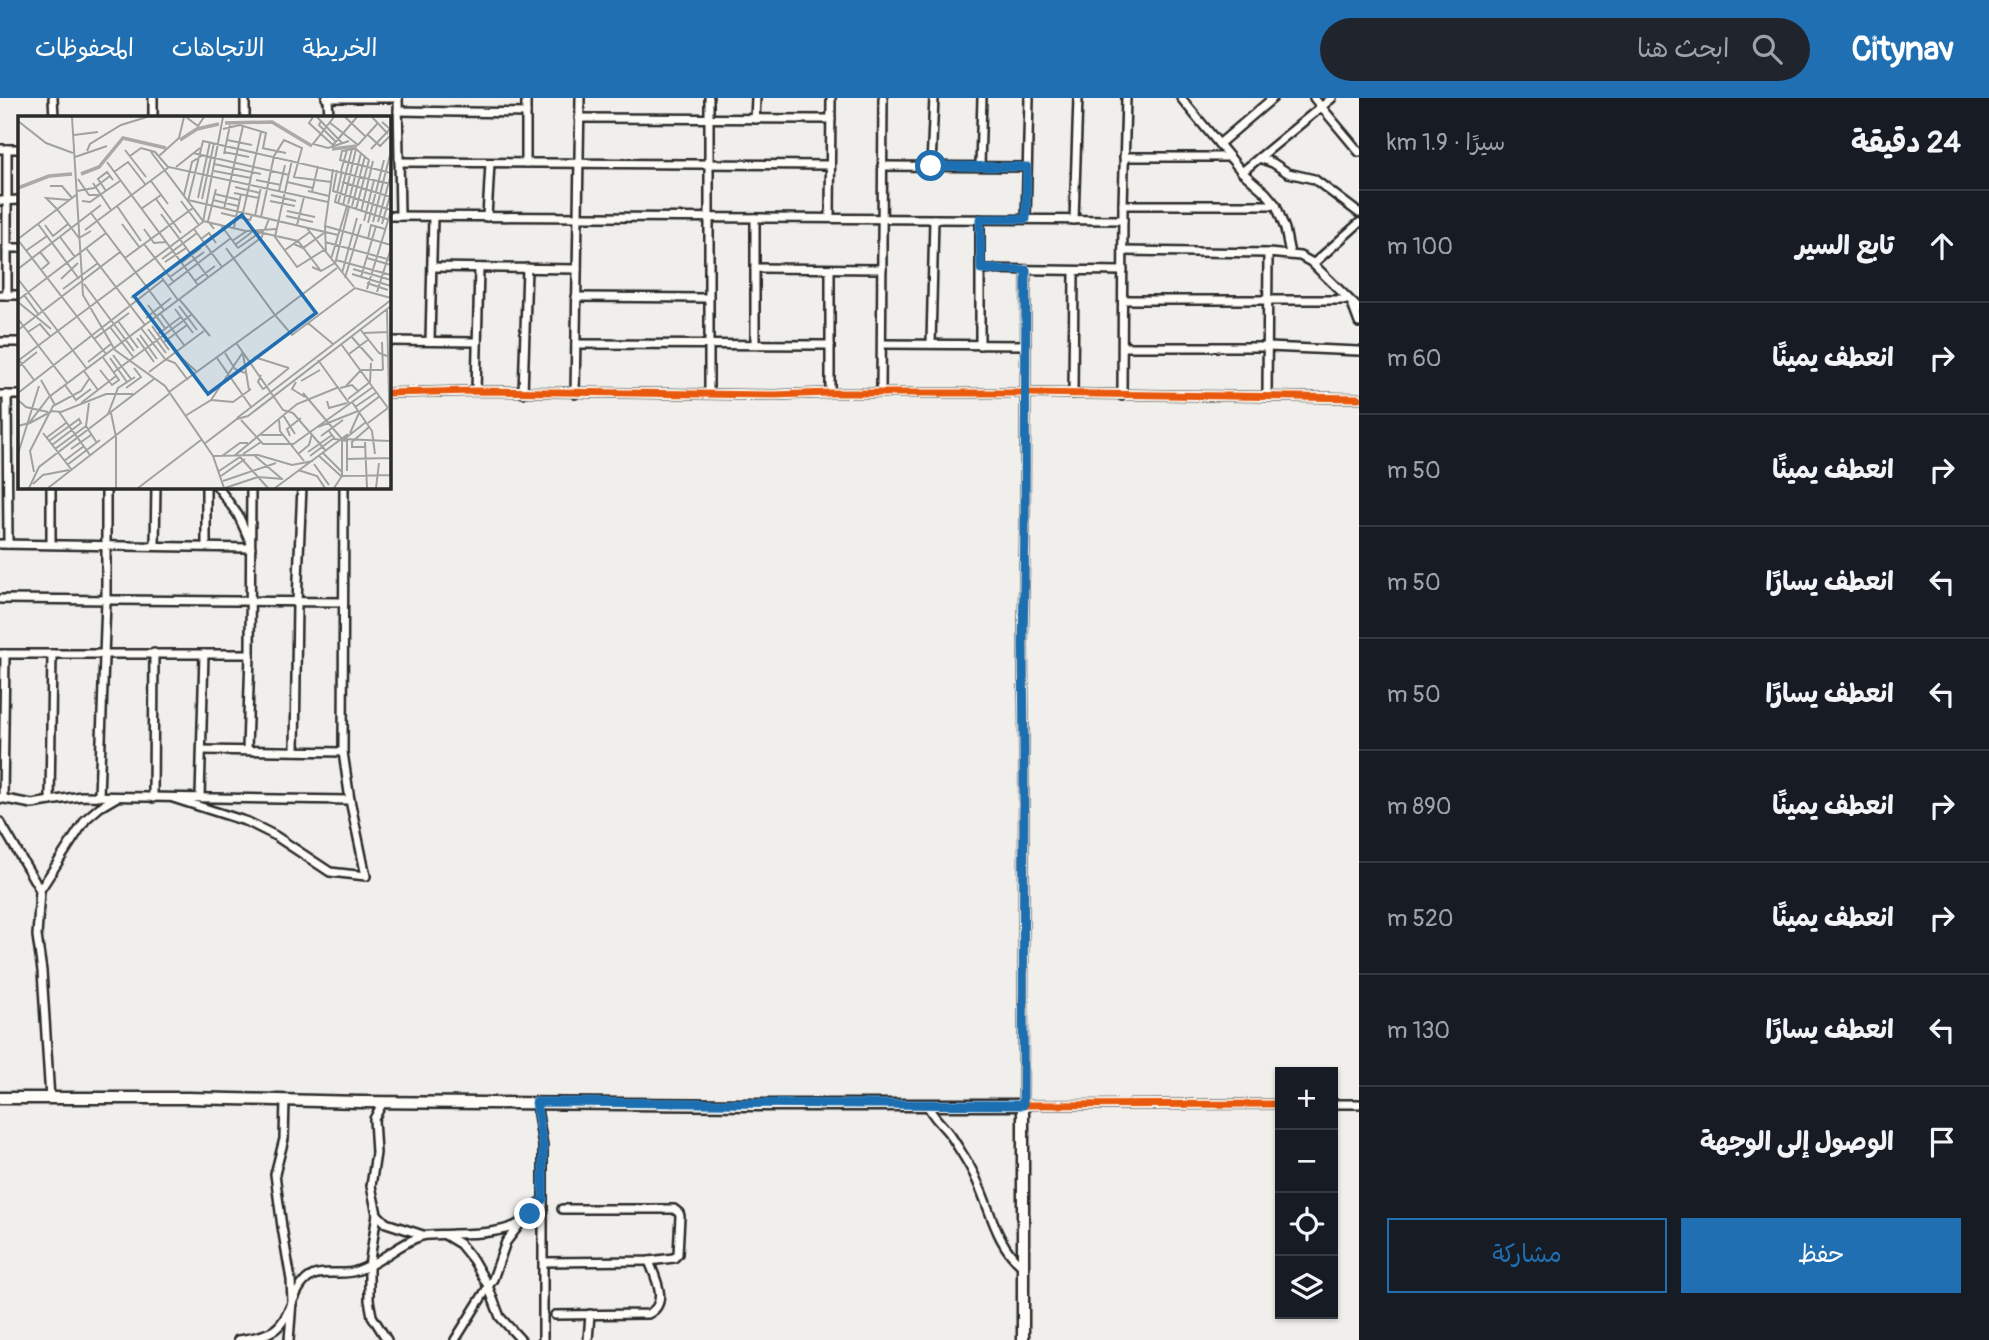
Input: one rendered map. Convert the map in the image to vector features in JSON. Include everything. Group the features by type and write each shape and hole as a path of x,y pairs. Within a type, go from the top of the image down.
{"main road":[{"path":"0,1098 1023,1105 1023,1340"}],"street":[{"path":"53,98 54,116"},
{"path":"153,98 153,116"},
{"path":"245,98 245,116"},
{"path":"328,116 327,98 398,98 400,216"},
{"path":"526,98 526,163"},
{"path":"575,394 580,98"},
{"path":"709,98 709,393"},
{"path":"755,118 756,98"},
{"path":"830,218 831,98"},
{"path":"881,393 883,98"},
{"path":"931,166 934,98"},
{"path":"980,166 982,98"},
{"path":"1026,219 1029,98"},
{"path":"1074,220 1078,98"},
{"path":"1122,396 1122,205 1126,98"},
{"path":"1219,144 1273,98"},
{"path":"1314,98 1359,152"},
{"path":"1242,172 1332,98"},
{"path":"1184,99 1242,172 1276,205 1290,254"},
{"path":"398,111 526,113"},
{"path":"579,118 831,119"},
{"path":"4,149 3,201 7,248 4,295"},
{"path":"1124,157 1229,157"},
{"path":"1259,158 1288,173 1314,179 1359,213"},
{"path":"399,162 830,165"},
{"path":"487,217 490,163"},
{"path":"882,166 1027,167"},
{"path":"1122,205 1276,205"},
{"path":"390,216 1123,220"},
{"path":"430,341 433,216"},
{"path":"755,218 755,344"},
{"path":"931,344 934,219"},
{"path":"980,219 980,345"},
{"path":"1313,264 1359,223"},
{"path":"7,248 18,248"},
{"path":"1123,251 1300,256 1313,264 1359,309"},
{"path":"1267,397 1268,253"},
{"path":"432,267 576,268"},
{"path":"476,391 479,268"},
{"path":"523,393 527,268"},
{"path":"755,268 882,269"},
{"path":"981,269 1123,271"},
{"path":"830,270 830,393"},
{"path":"1026,270 1023,1105 1275,1104"},
{"path":"1073,394 1074,271"},
{"path":"576,297 707,298"},
{"path":"1123,300 1350,302"},
{"path":"1350,302 1359,323"},
{"path":"390,341 477,342"},
{"path":"0,342 18,342"},
{"path":"576,344 830,345"},
{"path":"882,344 1026,345"},
{"path":"1123,346 1359,351"},
{"path":"390,393 476,391 774,396 830,393 1026,393 1359,398"},
{"path":"4,395 4,544 206,547 251,545"},
{"path":"51,488 51,544"},
{"path":"99,796 106,601 106,488"},
{"path":"155,545 156,488"},
{"path":"206,488 206,547"},
{"path":"218,488 238,515 251,545"},
{"path":"247,750 251,488"},
{"path":"295,751 302,488"},
{"path":"173,798 248,822 274,835 330,872 366,876 343,752 344,488"},
{"path":"0,599 342,602"},
{"path":"153,798 155,653"},
{"path":"250,654 2,654 1,799 25,803 99,796 350,800"},
{"path":"50,801 52,654"},
{"path":"200,797 204,654"},
{"path":"202,750 343,752"},
{"path":"50,1099 37,936 40,890 86,819 118,797"},
{"path":"0,822 40,890"},
{"path":"285,1100 284,1139 275,1174 291,1280 289,1340"},
{"path":"383,1102 374,1119 376,1153 372,1186 377,1214 369,1266 369,1300 372,1316 387,1340"},
{"path":"536,1102 543,1146 543,1340"},
{"path":"927,1104 929,1111 948,1132 972,1171 1001,1240 1011,1256 1022,1266"},
{"path":"1338,1104 1359,1104"},
{"path":"455,1340 498,1268 506,1242 543,1199"},
{"path":"544,1262 649,1261 674,1258 678,1254 680,1216 674,1209 562,1209"},
{"path":"377,1214 387,1223 424,1236"},
{"path":"238,1340 271,1331 282,1322 301,1287 308,1278 315,1275 349,1273 369,1266 424,1236 503,1229 520,1223"},
{"path":"444,1235 460,1244 466,1251 488,1286 500,1317 521,1340"},
{"path":"555,1315 648,1314 657,1309 659,1289 649,1261"},
{"path":"589,1340 590,1314"}],"cycle path":[{"path":"1026,270 1023,1105 1275,1104"},
{"path":"390,393 1026,393 1359,398"}],"route":[{"path":"530,1214 543,1199 543,1146 536,1102 1023,1105 1026,270 981,269 980,219 1026,219 1027,167 931,166"}]}
